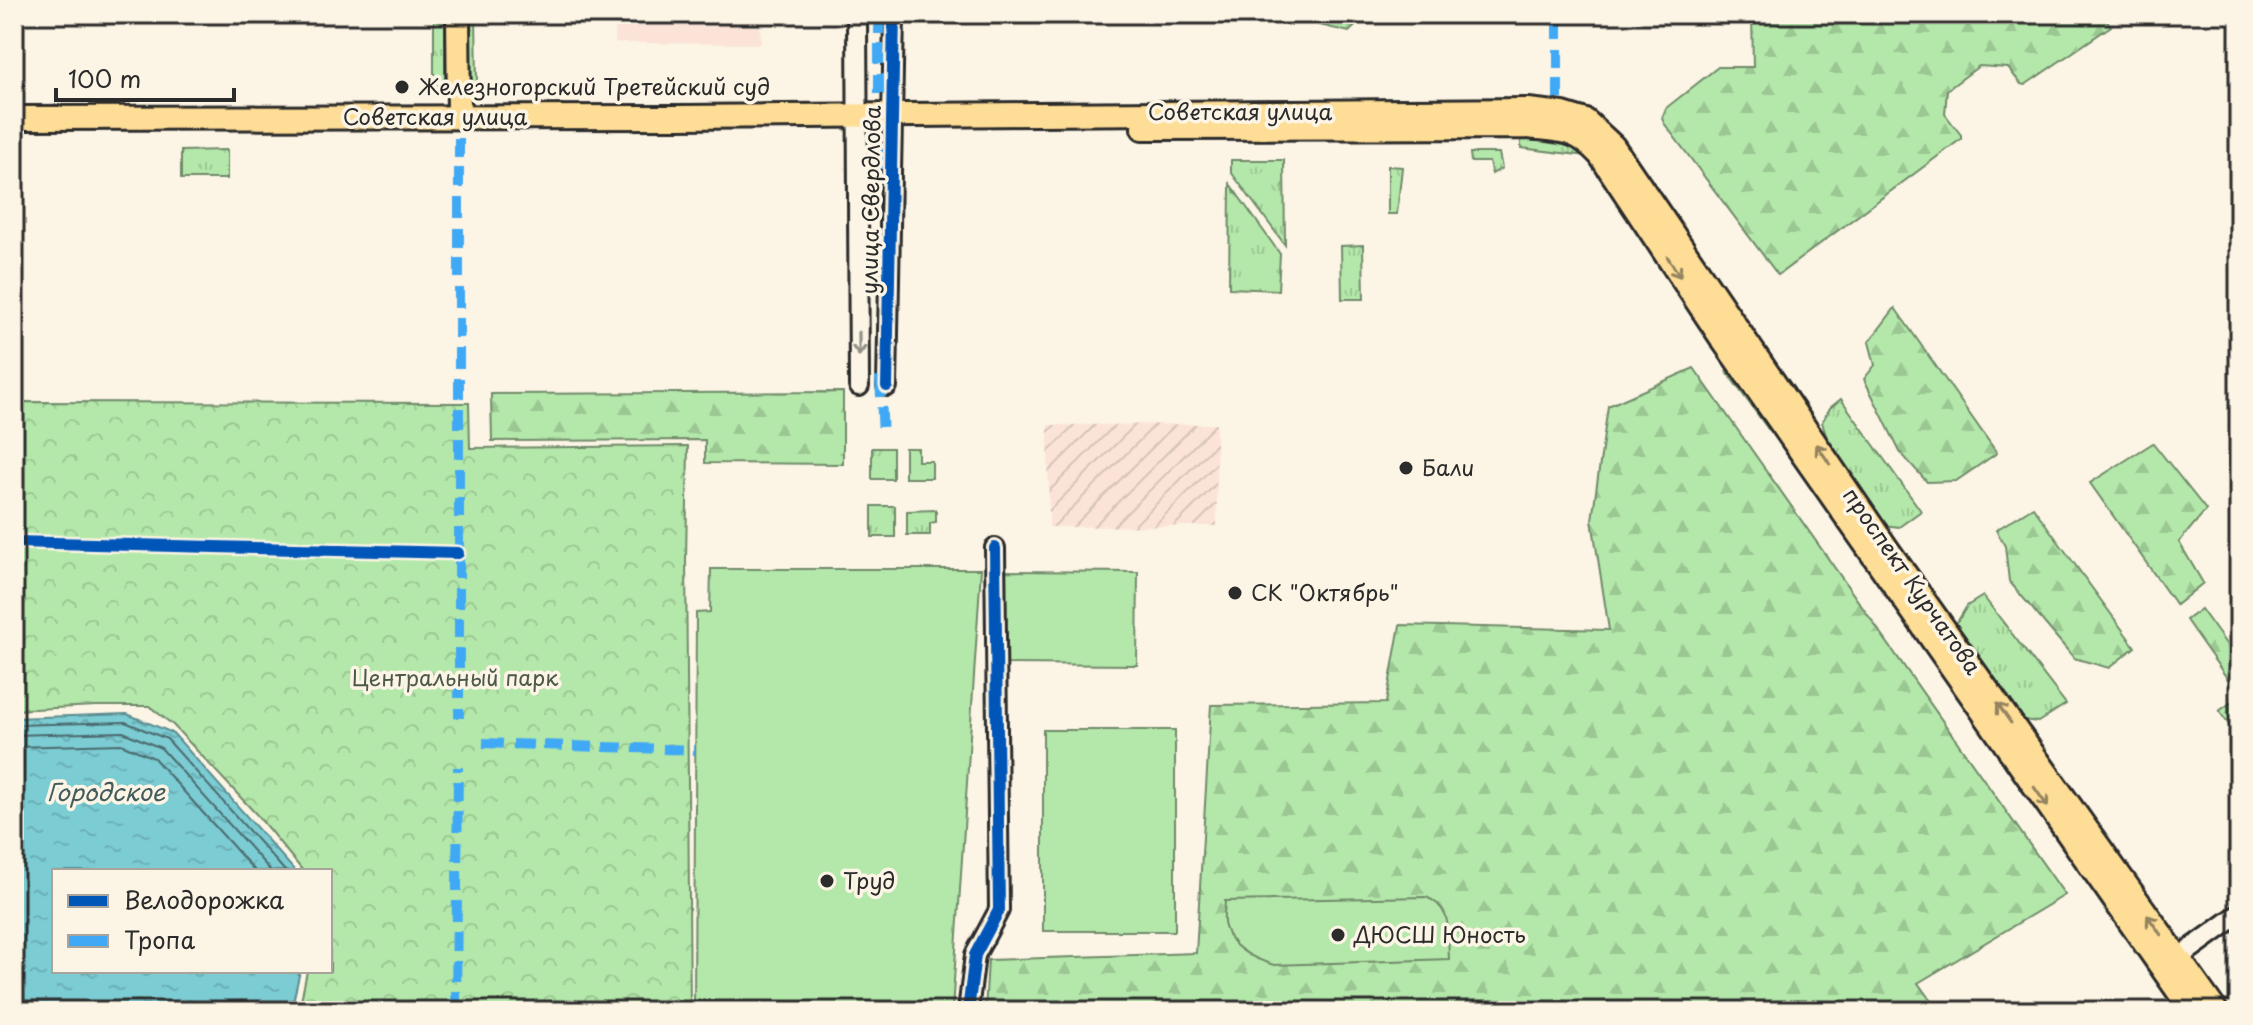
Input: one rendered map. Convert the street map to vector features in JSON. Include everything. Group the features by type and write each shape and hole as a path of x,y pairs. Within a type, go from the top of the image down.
{"main road":[{"path":"458,14 459,117"},
{"name":"Советская улица","path":"14,118 857,115 892,122 1528,119 1582,122 1606,150"},
{"name":"проспект Курчатова","path":"1606,150 1732,337 2170,964 2216,1011"},
{"name":"проспект Курчатова","path":"2170,964 2192,1011"}],"street":[{"name":"улица Свердлова","path":"857,14 859,386"},
{"name":"улица Свердлова","path":"887,386 894,14"},
{"path":"968,1011 975,955 999,910 995,548"},
{"path":"2170,964 2239,914"}],"shaded area":[{"path":"615,14 760,14 761,44 615,43"},
{"path":"1216,424 1217,526 1049,527 1048,425"}],"green space":[{"path":"434,14 445,14 445,84 434,85"},
{"path":"462,14 476,14 477,83 462,83"},
{"path":"1296,14 1368,14 1349,32 1298,20"},
{"path":"1752,14 2102,14 2111,26 2025,85 2008,68 1979,66 1947,90 1945,114 1961,139 1778,275 1662,118 1666,108 1718,67 1753,67"},
{"path":"1521,138 1569,146 1587,156 1521,148"},
{"path":"227,150 227,179 181,179 181,151"},
{"path":"1470,153 1499,153 1502,168 1492,174 1489,162 1471,162"},
{"path":"1231,160 1284,160 1285,245 1231,172"},
{"path":"1388,166 1402,167 1397,214 1388,214"},
{"path":"1230,184 1280,254 1278,290 1229,288"},
{"path":"1363,245 1364,299 1342,299 1341,246"},
{"path":"1895,308 1997,453 1956,481 1927,482 1900,452 1864,379 1875,365 1869,342"},
{"path":"1734,365 1776,423 1768,429 1726,371"},
{"path":"1694,368 2065,895 1918,983 1938,1011 985,1011 988,960 1196,953 1211,705 1386,703 1400,625 1609,630 1592,520 1608,406"},
{"path":"843,392 843,464 705,463 705,440 492,441 491,394"},
{"path":"1841,399 1921,511 1899,527 1884,525 1828,442 1822,422 1830,408"},
{"name":"Центральный парк","path":"14,402 469,403 470,448 688,446 690,1011 299,1011 307,973 332,973 332,869 301,869 257,815 173,725 149,706 14,710"},
{"path":"2153,443 2206,510 2179,542 2203,583 2176,605 2090,483"},
{"path":"872,448 893,448 893,479 872,479"},
{"path":"905,448 918,448 918,461 932,461 932,478 905,478"},
{"path":"872,506 895,506 895,537 872,537"},
{"path":"2033,507 2135,647 2109,668 2074,658 2009,581 2005,546 1996,530"},
{"path":"936,510 936,522 930,523 930,535 907,535 907,511"},
{"name":"Труд","path":"711,569 981,569 952,1011 694,1011 696,613 710,612"},
{"path":"1002,571 1138,572 1137,665 1001,664"},
{"path":"1983,596 2066,704 2038,722 2024,720 1956,624 1967,606"},
{"path":"2201,609 2239,662 2239,695 2186,620"},
{"path":"2239,697 2239,739 2219,711"},
{"path":"1043,730 1175,730 1175,931 1043,931"},
{"name":"ДЮСШ Юность","path":"1426,897 1435,902 1445,915 1449,959 1274,965 1238,947 1228,935 1224,921 1225,901"}],"water":[{"name":"Городское","path":"127,714 173,733 293,869 52,869 52,973 300,973 291,1011 14,1011 14,718"}],"marked path":[{"path":"879,14 879,99"},
{"path":"1558,14 1558,99"},
{"path":"459,138 459,718"},
{"path":"879,149 879,181"},
{"path":"880,377 883,436"},
{"path":"483,743 695,750"},
{"path":"456,1011 458,767"}],"cycle path":[{"path":"887,386 894,14"},
{"path":"14,542 458,553"},
{"path":"968,1011 975,955 999,910 995,548"}],"place":[{"name":"Железногорский Третейский суд","path":"402,87"},
{"name":"Бали","path":"1406,468"},
{"name":"СК \"Октябрь\"","path":"1235,593"},
{"name":"Труд","path":"827,881"},
{"name":"ДЮСШ Юность","path":"1338,935"}]}
